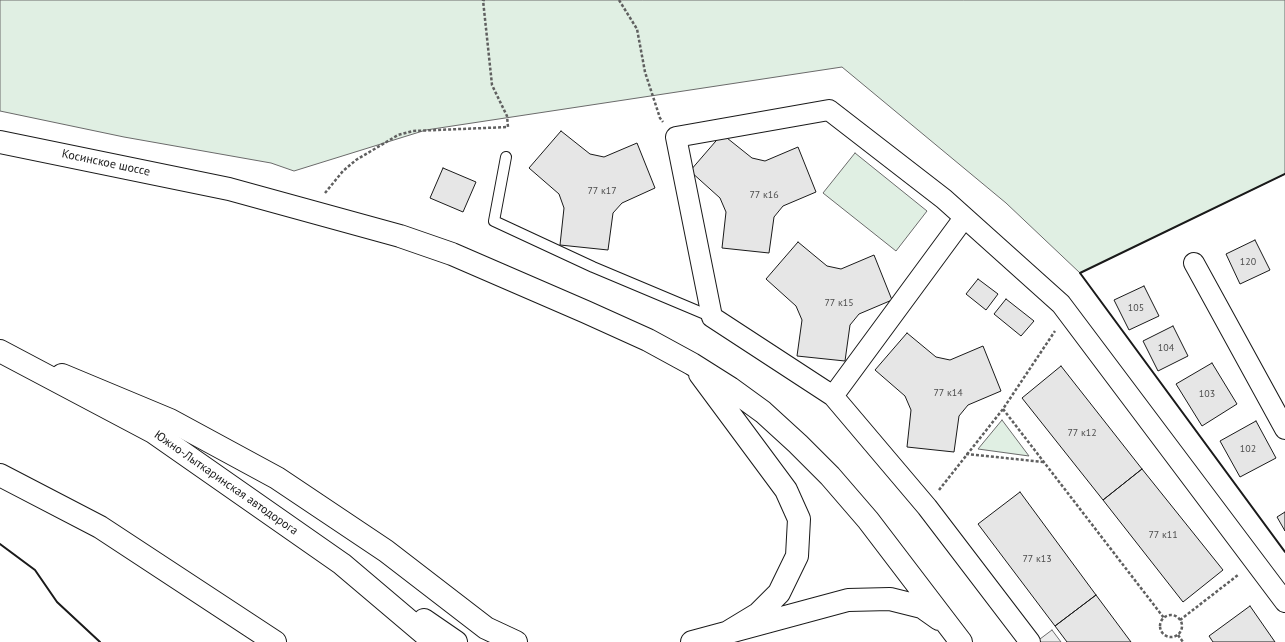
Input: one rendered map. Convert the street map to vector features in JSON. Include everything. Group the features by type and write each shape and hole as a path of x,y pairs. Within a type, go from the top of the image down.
{"main road":[{"name":"Косинское шоссе","path":"0,142 211,185 393,234 452,254 648,340 692,364 730,388 763,412 830,476 868,520 953,634"},
{"path":"0,350 170,420 276,478 386,551 486,628 516,642"},
{"name":"Южно-Лыткаринская автодорога","path":"0,350 154,432 342,564 434,642"},
{"path":"692,364 786,490 799,519 797,556 779,593 758,614 725,634"},
{"path":"0,475 100,527 275,642"},
{"path":"342,564 456,642"},
{"path":"692,642 848,600 890,599 922,607 953,634"}],"street":[{"path":"1030,642 927,507 833,396 712,317 676,137 829,110 944,199 1061,304 1285,602"},
{"path":"833,396 964,218"},
{"path":"1194,263 1285,429"}],"lane":[{"path":"506,158 494,221 593,267 712,317"}],"path":[{"path":"323,195 343,171 356,160 398,135 413,131 508,127 507,116 492,85 483,0 485,0"},
{"path":"619,0 637,29 645,72 660,118 676,137"},
{"path":"927,507 966,454 1003,408 1067,312"},
{"path":"1003,408 1164,618"},
{"path":"966,454 1044,462"},
{"path":"1180,620 1255,562"},
{"path":"1173,616 1180,620 1182,628 1178,635 1170,637 1162,633 1160,625 1164,618 1173,616"},
{"path":"1178,635 1183,642"}],"green space":[{"path":"0,0 1285,0 1285,174 1080,273 1006,203 842,67 426,130 294,171 271,163 124,137 0,111"},
{"path":"855,153 927,211 896,251 823,193"},
{"path":"1002,420 1029,456 978,449"}],"shaded area":[{"path":"1052,630 1061,642 1036,642"}],"building":[{"path":"561,131 590,154 604,157 637,143 655,188 622,203 613,213 608,250 560,245 564,208 559,194 529,168"},
{"path":"722,134 752,158 765,161 798,147 816,192 783,206 774,217 769,253 722,248 726,212 720,198 690,171"},
{"path":"443,168 476,182 463,212 430,198"},
{"path":"1255,240 1270,270 1240,284 1226,254"},
{"path":"798,242 827,266 841,269 874,255 892,300 859,314 850,325 845,361 797,356 802,320 796,306 766,279"},
{"path":"978,279 998,294 986,310 966,294"},
{"path":"1144,286 1159,316 1129,330 1114,300"},
{"path":"1006,299 1034,321 1021,336 994,314"},
{"path":"1173,326 1188,356 1158,371 1143,341"},
{"path":"907,333 936,357 950,360 983,346 1001,391 968,405 959,416 954,452 907,447 911,410 905,396 875,370"},
{"path":"1212,363 1237,404 1202,426 1176,384"},
{"path":"1061,366 1142,469 1103,500 1022,398"},
{"path":"1256,421 1276,458 1240,477 1220,441"},
{"path":"1142,469 1223,570 1183,602 1103,500"},
{"path":"1020,492 1096,595 1055,626 978,524"},
{"path":"1285,512 1285,531 1277,517"},
{"path":"1096,595 1131,642 1067,642 1055,626"},
{"path":"1250,606 1275,642 1213,642 1209,636"}],"wall":[{"path":"1285,174 1080,273 1285,552"},
{"path":"0,544 35,570 57,602 100,642"}]}
